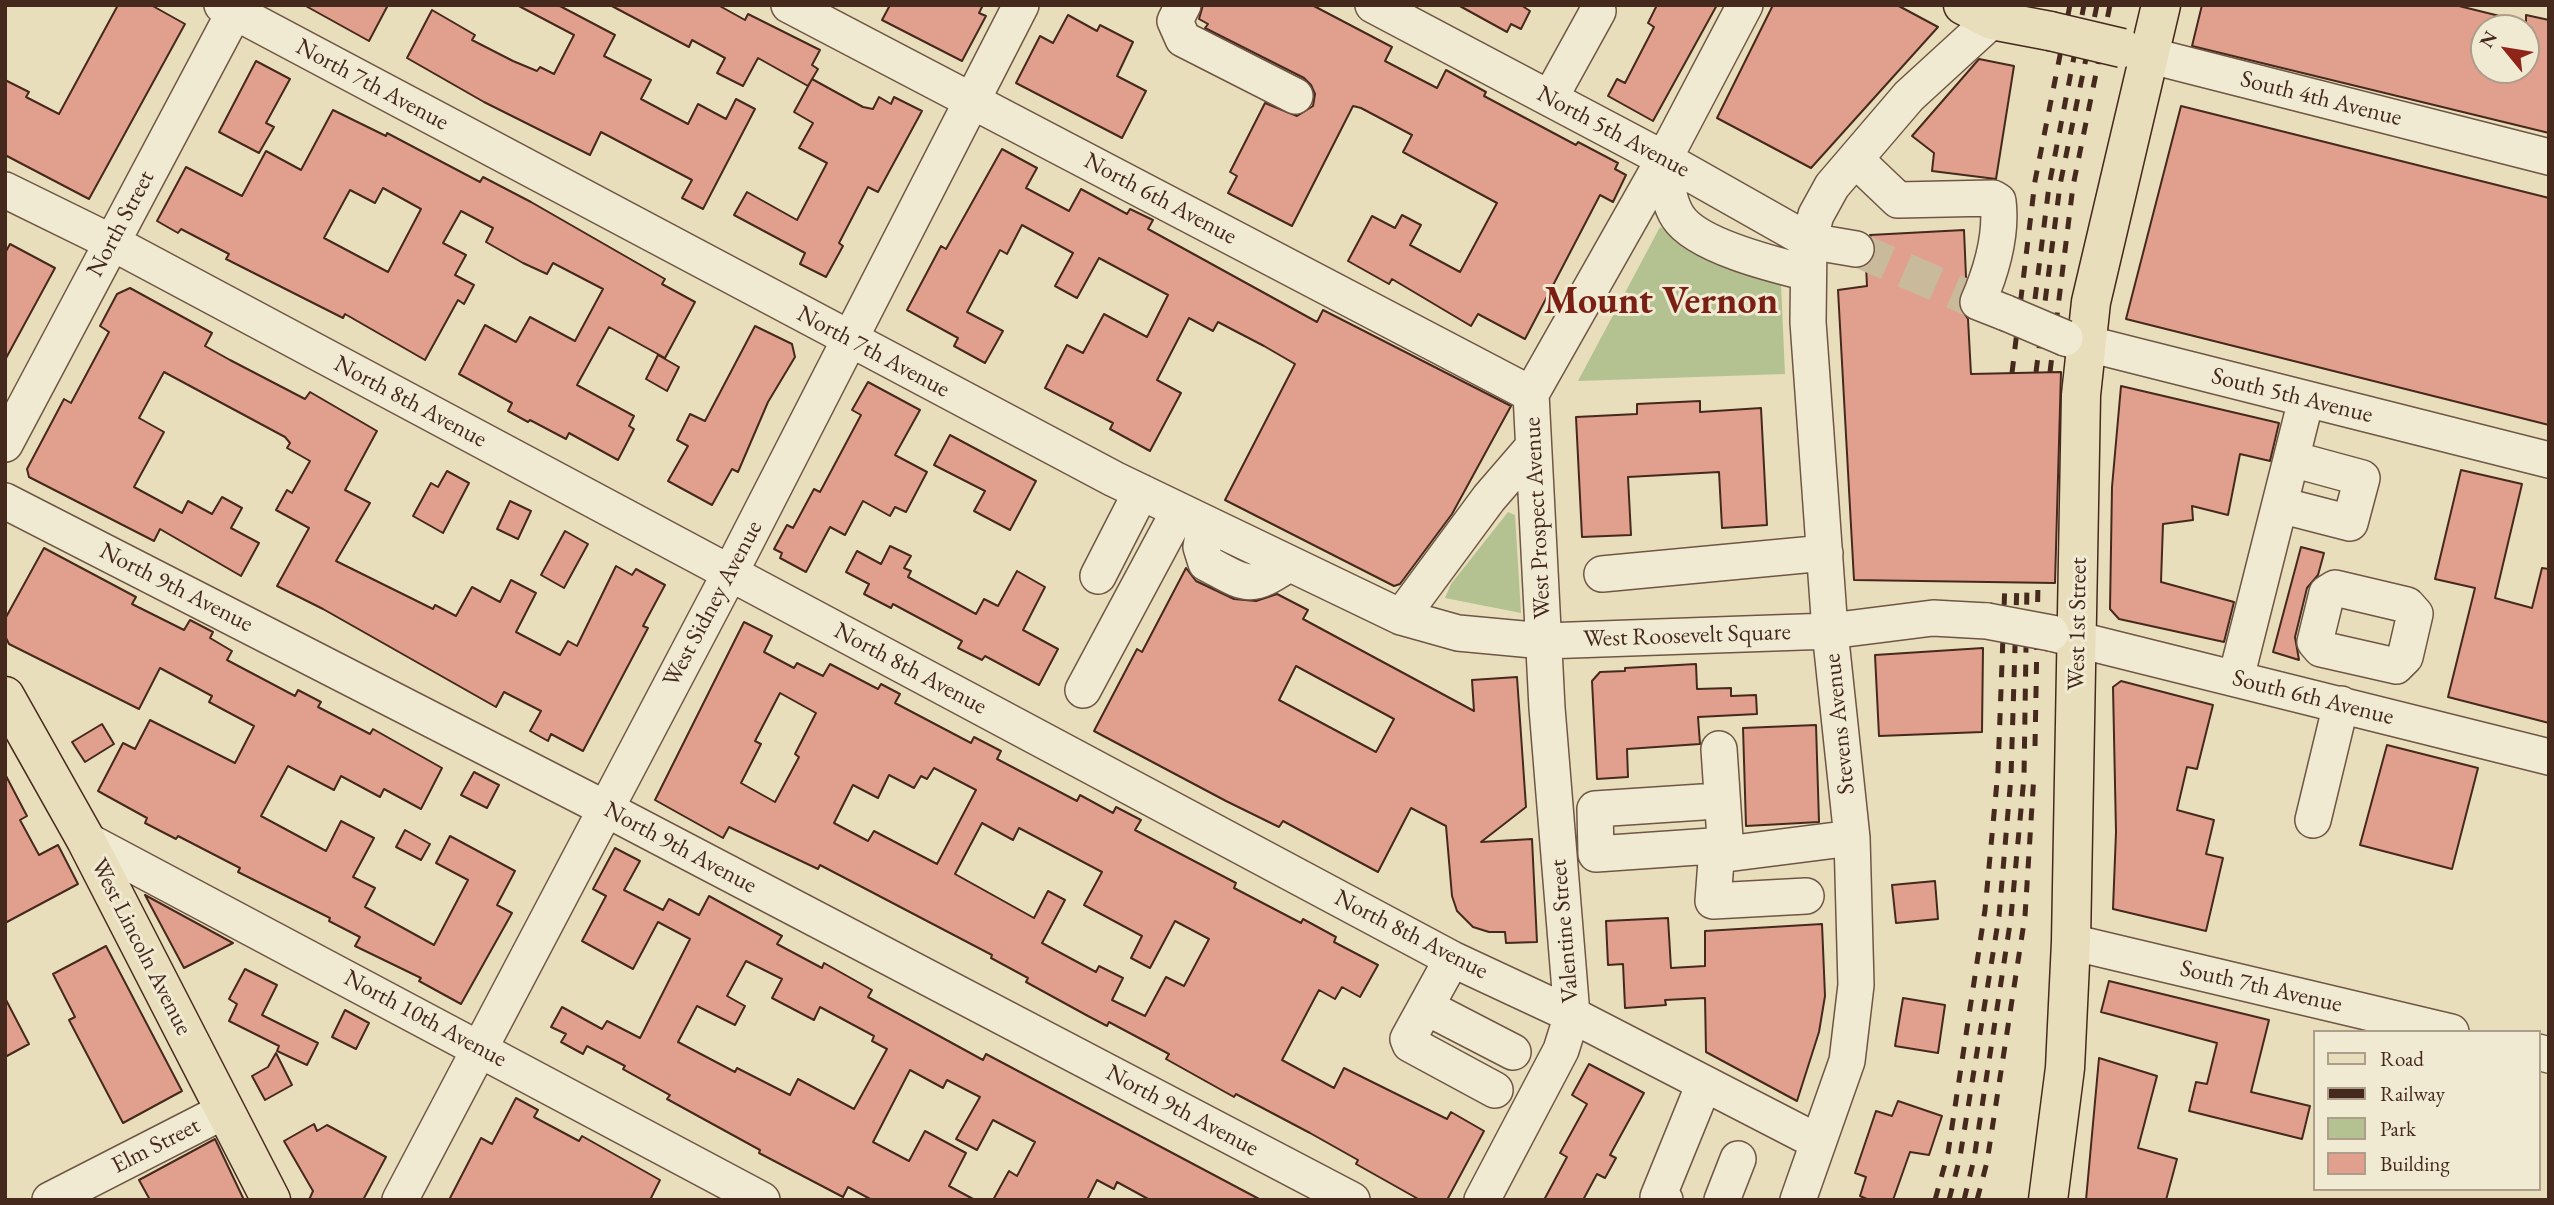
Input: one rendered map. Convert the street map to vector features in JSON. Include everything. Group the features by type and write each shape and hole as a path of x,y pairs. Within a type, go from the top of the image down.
{"main road":[{"name":"West 1st Street","path":"2048,1200 2066,1068 2071,942 2064,636 2081,395 2035,325 2091,302 2121,48 2161,5"},
{"path":"1985,10 2050,31 2121,48"},
{"name":"West Lincoln Avenue","path":"5,696 86,840 271,1200"}],"street":[{"name":"North 6th Avenue","path":"789,5 1531,394"},
{"name":"West Sidney Avenue","path":"400,1200 478,1046 730,573 1021,5"},
{"path":"1183,5 1175,21 1183,39 1295,96"},
{"name":"North 5th Avenue","path":"1373,5 1664,159 1809,257 1856,248"},
{"path":"1531,394 1664,159 1745,5"},
{"name":"North Street","path":"5,444 232,7"},
{"name":"North 7th Avenue","path":"232,7 851,340 1140,492 1287,565 1401,617 1458,633 1544,641"},
{"name":"Stevens Avenue","path":"1798,1200 1847,1061 1856,985 1853,838 1830,631 1809,257 1817,212 1832,186 1985,10"},
{"path":"1550,98 1598,11"},
{"name":"South 4th Avenue","path":"2121,48 2549,157"},
{"path":"1664,159 1670,201 1679,219 1734,252 1809,257"},
{"path":"1855,159 1898,200 1993,198 1998,201 1990,273 2035,325"},
{"name":"North 8th Avenue","path":"5,190 111,242 1452,959 1572,1015 1818,1142"},
{"name":"South 5th Avenue","path":"2035,325 2306,400 2549,460"},
{"name":"West Prospect Avenue","path":"1531,394 1544,641"},
{"path":"2236,678 2306,400"},
{"path":"1401,617 1489,498 1533,447"},
{"path":"2280,505 2350,523 2362,478 2292,459"},
{"path":"1098,576 1140,492"},
{"name":"North 9th Avenue","path":"5,501 606,809 1352,1200"},
{"path":"1083,691 1192,518"},
{"path":"1602,574 1825,553"},
{"name":"West Roosevelt Square","path":"1544,641 1830,631 1933,618 1987,621"},
{"name":"South 6th Avenue","path":"1987,621 2064,636 2549,757"},
{"name":"Valentine Street","path":"1482,1200 1561,1050 1572,1015 1544,641"},
{"path":"2313,820 2358,657"},
{"path":"1719,749 1726,850 1716,861 1713,901 1807,896"},
{"path":"1702,802 1595,809 1596,854 1726,850 1853,838"},
{"name":"North 10th Avenue","path":"86,840 478,1046 704,1187 762,1200"},
{"name":"South 7th Avenue","path":"2071,942 2443,1030"},
{"path":"1452,959 1408,1039 1410,1044 1495,1090"},
{"path":"1426,1007 1513,1052"},
{"path":"1665,1200 1658,1197 1704,1084"},
{"name":"Elm Street","path":"50,1200 225,1111"},
{"path":"1722,1200 1738,1159"}],"green space":[{"path":"1660,227 1717,260 1781,285 1785,374 1578,381"},
{"path":"1508,512 1515,515 1521,613 1445,598 1451,584"}],"building":[{"path":"118,5 151,5 185,24 89,199 5,155 5,80 29,92 26,97 59,114"},
{"path":"304,5 388,5 369,41"},
{"path":"517,5 558,5 615,35 604,56 651,80 641,99 688,124 698,104 726,119 736,99 755,109 703,209 682,198 692,180 601,132 590,155 484,102 407,58 432,10 475,35 472,40 537,71 540,67 554,74 574,35"},
{"path":"610,5 718,5 745,20 748,14 820,50 812,65 818,69 808,86 758,58 743,86 717,73 725,58 692,40 689,47"},
{"path":"890,5 983,5 979,13 986,16 962,61 882,20"},
{"path":"1203,5 1312,5 1392,47 1385,61 1437,88 1446,70 1486,92 1484,96 1576,145 1578,142 1618,163 1615,169 1626,175 1613,202 1600,195 1525,339 1478,314 1471,326 1392,279 1389,284 1348,261 1372,216 1395,228 1402,215 1421,225 1410,245 1460,272 1497,203 1403,152 1412,135 1361,108 1353,106 1292,226 1228,193 1237,176 1230,172 1265,103 1297,116 1313,106 1315,94 1304,78 1205,28 1208,24 1199,19"},
{"path":"1458,5 1521,5 1530,11 1521,29 1511,24 1507,32"},
{"path":"1657,5 1717,5 1653,121 1608,96 1617,79 1625,83 1654,27 1648,23"},
{"path":"1773,5 1897,5 1938,27 1811,168 1717,118"},
{"path":"2202,5 2455,5 2492,14 2470,14 2470,84 2540,84 2540,18 2549,20 2549,133 2192,46"},
{"path":"1068,15 1097,31 1100,25 1133,42 1117,76 1146,91 1122,138 1016,83 1040,36 1053,43"},
{"path":"1979,59 2014,66 1996,179 1932,171 1934,153 1912,136"},
{"path":"256,61 290,79 266,123 274,127 259,153 219,132"},
{"path":"812,79 863,107 873,109 879,97 891,104 894,97 922,111 878,192 868,187 839,243 843,246 826,277 800,264 805,253 734,215 747,192 797,220 827,163 799,148 813,123 794,112"},
{"path":"2181,106 2549,198 2549,425 2126,319"},
{"path":"333,110 386,136 387,133 480,182 483,177 531,202 665,279 662,284 695,302 665,358 609,327 577,385 634,416 629,426 634,429 618,460 569,433 566,439 530,420 528,422 508,411 512,403 459,374 485,325 516,342 530,317 575,341 603,289 553,263 547,274 523,263 486,242 493,228 461,211 443,243 466,255 455,275 474,285 464,304 458,300 425,360 345,314 343,318 226,259 229,254 181,229 178,233 157,221 186,167 242,196 266,151 301,170","holes":["383,188 421,209 388,272 324,238 350,190 375,203"]},
{"path":"1002,149 1037,168 1026,188 1069,211 1081,189 1127,214 1130,209 1153,220 1148,229 1317,322 1323,310 1511,406 1452,514 1400,584 1394,586 1225,500 1295,364 1264,346 1218,322 1213,331 1189,318 1157,380 1181,393 1150,451 1110,429 1113,423 1045,388 1067,345 1083,353 1104,314 1147,337 1168,295 1099,258 1077,298 1055,286 1073,253 1022,225 1007,254 1000,250 967,312 1003,331 985,363 954,346 958,338 907,310 941,246 946,249"},
{"path":"1964,230 1966,277 1958,304 1968,319 1971,374 2061,372 2055,583 1854,580 1838,290 1867,286 1866,266 1876,252 1870,235"},
{"path":"10,244 55,268 5,360 5,253"},
{"path":"130,288 212,333 205,346 305,399 310,392 377,431 345,490 370,503 336,561 433,609 435,605 456,616 472,587 500,602 511,580 536,593 516,632 560,655 568,641 577,646 616,566 632,575 636,569 665,585 643,626 648,628 583,751 551,734 548,741 530,731 541,711 504,692 496,707 323,609 277,586 309,528 276,510 287,490 292,493 310,461 287,448 290,443 285,437 164,372 139,418 164,432 134,487 182,513 188,501 212,514 222,497 242,508 231,528 259,543 241,576 160,529 154,541 29,477 27,469 64,399 71,403 109,332 100,326 117,294"},
{"path":"755,326 792,344 795,357 768,402 738,472 732,469 712,505 668,481 688,446 677,440 690,414 705,421"},
{"path":"658,355 679,367 667,391 646,379"},
{"path":"868,382 920,410 895,455 927,472 906,512 895,507 890,516 863,501 845,535 830,527 806,572 780,558 782,553 774,549 787,525 793,528 814,489 820,492 861,415 852,410"},
{"path":"2121,386 2279,423 2270,461 2240,454 2228,515 2192,506 2193,520 2163,524 2161,582 2234,602 2224,642 2119,619 2110,609 2112,487"},
{"path":"1700,401 1700,412 1761,408 1767,525 1722,528 1719,472 1628,477 1631,535 1582,537 1576,417 1637,414 1637,404"},
{"path":"950,435 1036,481 1010,530 974,511 985,491 934,465"},
{"path":"2461,470 2522,484 2495,598 2532,608 2542,568 2549,569 2549,723 2448,697 2475,588 2435,579"},
{"path":"447,471 469,483 443,533 413,516 431,483 438,487"},
{"path":"510,501 531,511 518,539 497,529"},
{"path":"565,531 588,544 564,588 541,575"},
{"path":"890,546 911,556 904,568 911,571 908,577 976,614 984,599 998,606 1017,571 1045,587 1023,630 1058,649 1039,685 985,656 982,660 958,648 962,641 893,604 891,608 864,594 869,584 846,572 857,551 881,564"},
{"path":"2301,547 2324,553 2318,575 2307,588 2295,637 2299,660 2273,652"},
{"path":"44,548 136,597 132,604 184,630 190,620 213,632 210,638 232,651 227,660 295,696 298,690 321,702 318,707 370,734 373,729 442,768 421,809 384,789 380,797 341,776 334,790 288,766 261,816 326,851 341,821 374,838 353,877 375,888 365,907 434,945 468,880 436,863 450,836 515,871 497,905 512,913 461,1004 419,981 421,978 355,946 360,937 329,921 330,918 238,872 240,868 178,836 176,839 145,823 147,818 98,791 123,743 135,749 150,720 235,763 254,726 209,702 212,696 160,668 139,709 9,644 5,636 5,619"},
{"path":"1186,568 1196,581 1234,599 1256,601 1277,594 1308,610 1303,619 1474,711 1472,680 1517,677 1526,807 1481,842 1532,839 1537,942 1506,943 1505,932 1489,932 1473,927 1457,911 1452,896 1446,826 1411,808 1378,872 1283,821 1279,827 1226,801 1094,731 1137,649 1142,652","holes":["1296,666 1394,719 1376,752 1279,700"]},
{"path":"744,622 772,636 764,652 794,668 797,663 823,676 830,664 878,689 881,684 900,694 895,703 971,743 974,737 1001,751 997,759 1077,801 1080,795 1113,813 1116,807 1141,820 1135,830 1236,883 1234,888 1301,923 1303,919 1336,937 1334,942 1378,965 1360,997 1342,987 1335,999 1319,990 1282,1060 1334,1088 1344,1068 1447,1119 1451,1112 1484,1131 1447,1200 1420,1200 1356,1164 1358,1160 1310,1133 1236,1094 1234,1097 1166,1059 1169,1054 1109,1022 1107,1026 1026,982 1028,978 991,958 992,955 820,865 818,869 729,827 723,838 655,800","holes":["780,693 816,713 795,754 799,757 775,802 741,783 761,744 755,741","934,768 976,790 937,864 874,831 868,841 834,823 853,785 878,798 889,775 914,788 921,776 927,779","982,823 1013,840 1019,828 1102,872 1084,905 1142,936 1131,958 1150,968 1175,921 1209,939 1184,986 1166,977 1145,1016 1112,1000 1123,978 1099,966 1096,972 1042,943 1065,900 1048,891 1034,918 955,874"]},
{"path":"1983,648 1982,732 1879,736 1875,655"},
{"path":"1696,664 1697,689 1731,688 1731,696 1756,695 1757,714 1698,717 1700,744 1627,749 1628,777 1597,779 1592,681 1600,672"},
{"path":"2121,681 2213,705 2197,769 2187,767 2177,810 2214,820 2206,854 2223,858 2206,931 2113,909 2116,832 2113,687"},
{"path":"102,724 114,744 85,762 72,742"},
{"path":"1816,725 1819,822 1746,826 1743,728"},
{"path":"2387,745 2478,768 2452,869 2360,845"},
{"path":"474,772 499,785 487,808 461,795"},
{"path":"5,774 27,816 20,820 39,855 58,845 78,884 5,923"},
{"path":"405,830 430,844 421,860 396,847"},
{"path":"615,848 640,861 624,890 663,910 669,899 699,915 709,896 782,936 777,944 822,968 824,963 872,990 868,997 983,1060 986,1054 1261,1200 1150,1200 1117,1182 1114,1189 1097,1180 1087,1200 993,1200 1009,1171 1017,1176 1035,1142 993,1120 977,1150 956,1139 980,1097 947,1080 943,1088 910,1070 873,1142 909,1161 925,1131 966,1153 949,1186 975,1200 872,1200 848,1187 843,1197 759,1153 760,1150 667,1099 670,1095 623,1069 625,1066 587,1046 583,1054 561,1042 566,1034 551,1027 562,1007 602,1029 607,1021 640,1038 690,939 658,922 633,969 582,941 606,896 593,889","holes":["746,961 782,979 772,998 814,1020 820,1007 874,1036 872,1041 887,1049 854,1109 798,1079 790,1095 737,1068 735,1072 678,1042 697,1006 735,1025 745,1006 727,996"]},
{"path":"1935,881 1938,919 1896,923 1892,885"},
{"path":"145,895 233,943 184,968"},
{"path":"1668,918 1671,968 1705,966 1705,931 1822,924 1825,996 1819,1032 1797,1101 1706,1052 1705,998 1665,1000 1666,1005 1625,1008 1623,964 1608,965 1606,921"},
{"path":"106,946 182,1091 123,1123 69,1020 75,1017 53,974"},
{"path":"245,969 277,985 262,1015 318,1043 307,1065 277,1051 279,1046 229,1021 237,1004 229,999"},
{"path":"2109,981 2269,1020 2251,1092 2310,1106 2302,1139 2189,1111 2196,1082 2207,1084 2217,1043 2101,1012"},
{"path":"5,998 29,1044 5,1057"},
{"path":"1903,998 1945,1005 1938,1053 1895,1046"},
{"path":"345,1010 369,1023 356,1049 332,1037"},
{"path":"276,1053 292,1085 265,1100 252,1076 268,1067"},
{"path":"2099,1058 2157,1076 2138,1148 2177,1159 2166,1200 2086,1200"},
{"path":"1589,1064 1644,1093 1610,1155 1616,1158 1605,1178 1597,1174 1583,1200 1544,1200 1567,1157 1560,1153 1587,1104 1572,1095"},
{"path":"516,1098 538,1110 534,1117 579,1141 582,1136 660,1180 650,1200 449,1200 481,1138 492,1144"},
{"path":"1898,1101 1942,1116 1929,1155 1910,1152 1893,1200 1869,1200 1860,1196 1866,1177 1855,1173 1876,1111 1892,1116"},
{"path":"314,1124 317,1131 327,1125 386,1157 363,1200 309,1200 313,1191 284,1141"},
{"path":"215,1139 244,1200 150,1200 139,1180"}],"tunnel":[{"path":"1856,249 1978,302"}],"railway":[{"path":"2012,373 2035,181 2070,5"},
{"path":"2035,299 2049,186 2084,5"},
{"path":"2036,372 2060,185 2097,5"},
{"path":"2050,372 2073,186 2110,5"},
{"path":"1935,1200 1948,1153 1985,910 1998,771 2005,582"},
{"path":"1949,1200 1960,1157 1999,916 2011,777 2017,582"},
{"path":"1964,1200 1974,1159 2011,917 2024,777 2027,583"},
{"path":"2035,746 2038,583"},
{"path":"1977,1200 1987,1162 2025,916 2034,774"}],"district":[{"name":"Mount Vernon","path":"1661,303"}]}
